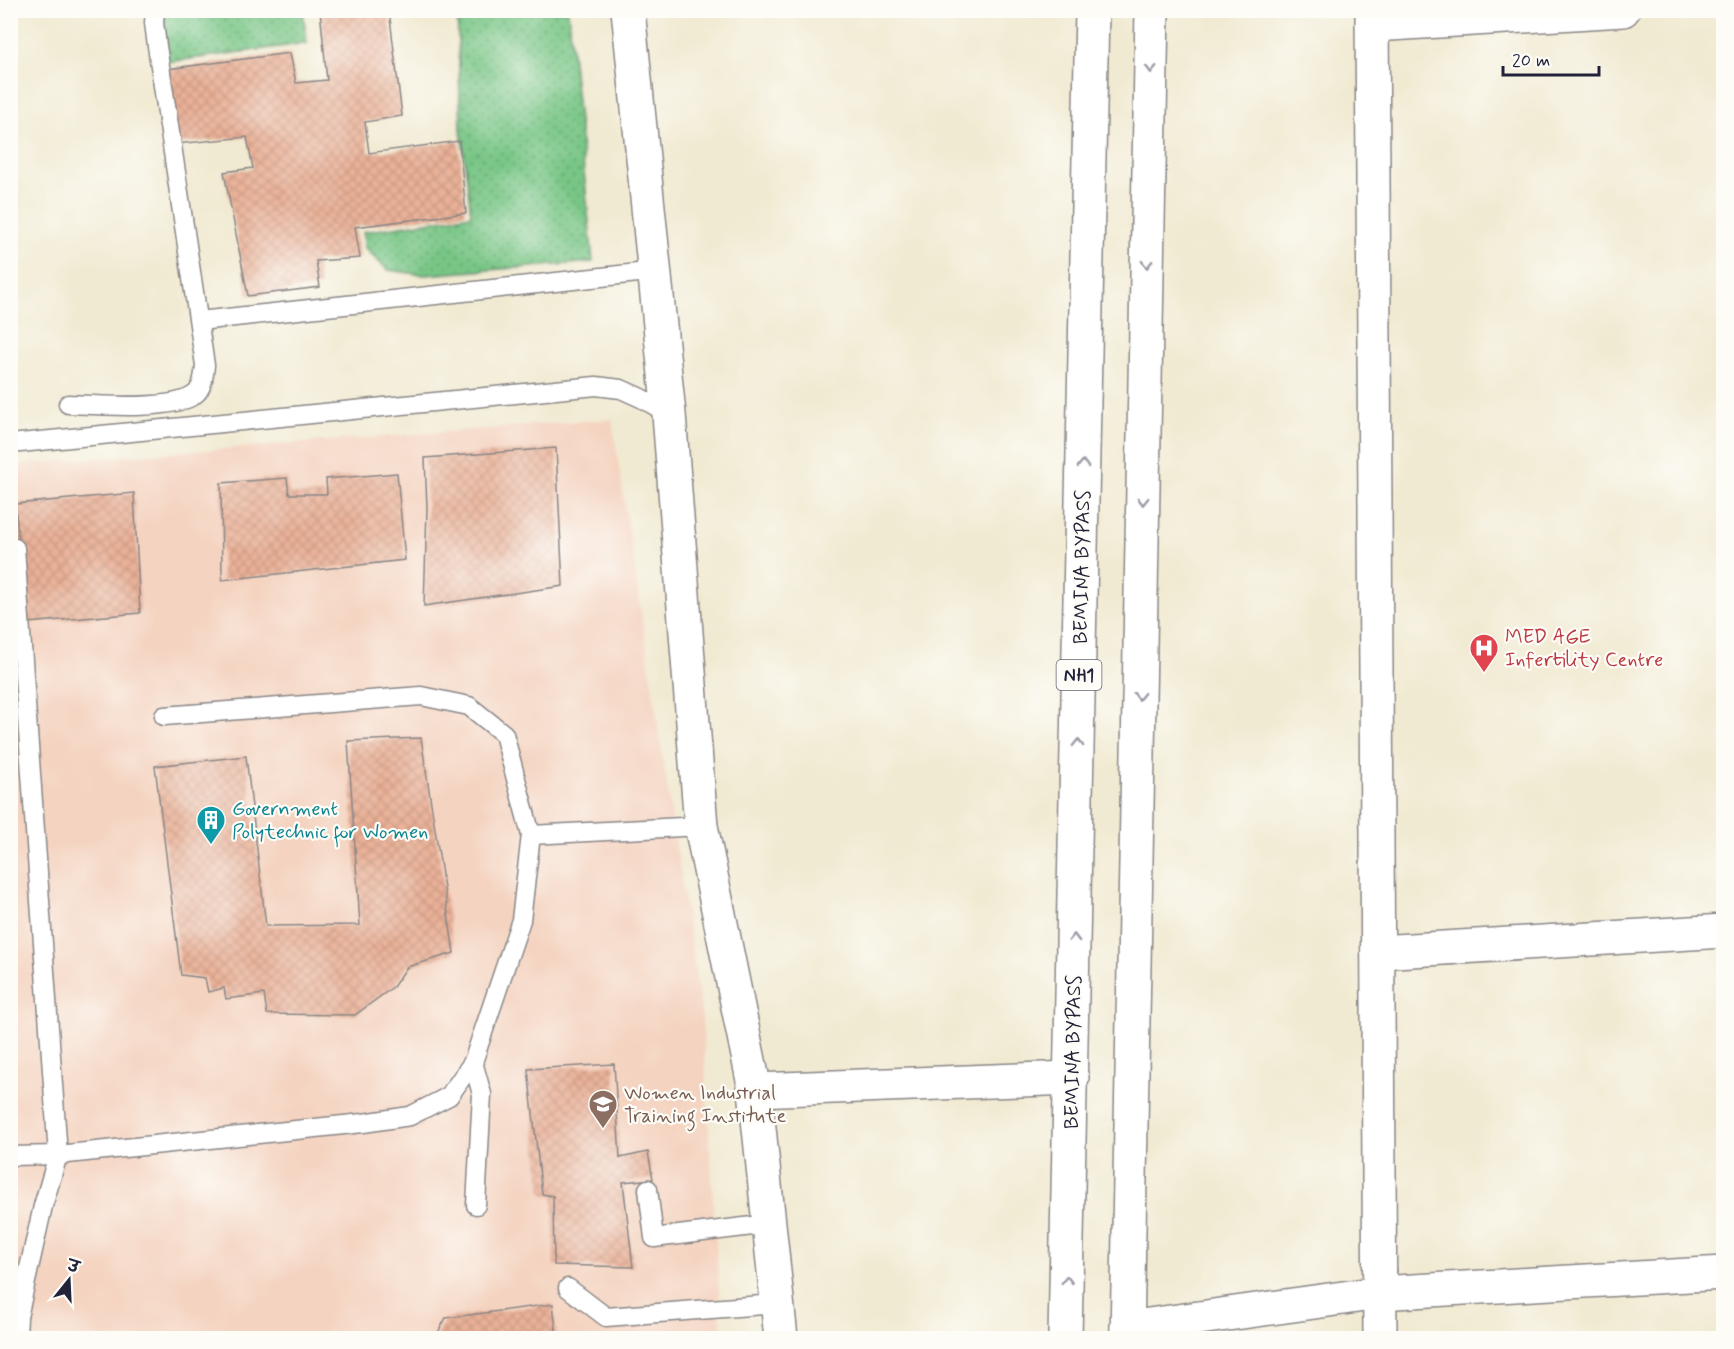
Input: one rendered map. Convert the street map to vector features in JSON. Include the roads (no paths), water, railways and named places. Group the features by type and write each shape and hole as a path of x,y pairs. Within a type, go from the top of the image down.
{"main road":[{"path":"628,10 669,414 701,826 755,1090 781,1338"},
{"name":"BEMINA BYPASS","path":"1065,1338 1092,10"},
{"path":"1152,10 1127,1333 1379,1293 1724,1273"},
{"path":"1380,1338 1373,18 1623,10"},
{"path":"1378,952 1724,931"},
{"path":"755,1090 1072,1078"}],"lane":[{"path":"68,404 145,406 185,400 196,394 203,380 205,365 157,46 155,10"},
{"path":"199,321 656,271"},
{"path":"10,444 596,387 621,389 669,414"},
{"path":"15,548 58,1155 43,1206 18,1317 17,1338"},
{"path":"10,1156 58,1155 410,1116 449,1096 473,1062 521,920 531,835 504,734 469,706 421,696 164,716"},
{"path":"531,835 701,826"},
{"path":"473,1062 482,1094 476,1206"},
{"path":"648,1189 654,1238 769,1224"},
{"path":"568,1288 606,1317 777,1304"}],"place":[{"name":"MED AGE Infertility Centre","path":"1484,674"},
{"name":"Government Polytechnic for Women","path":"211,846"},
{"name":"Women Industrial Training Institute","path":"603,1130"}]}
